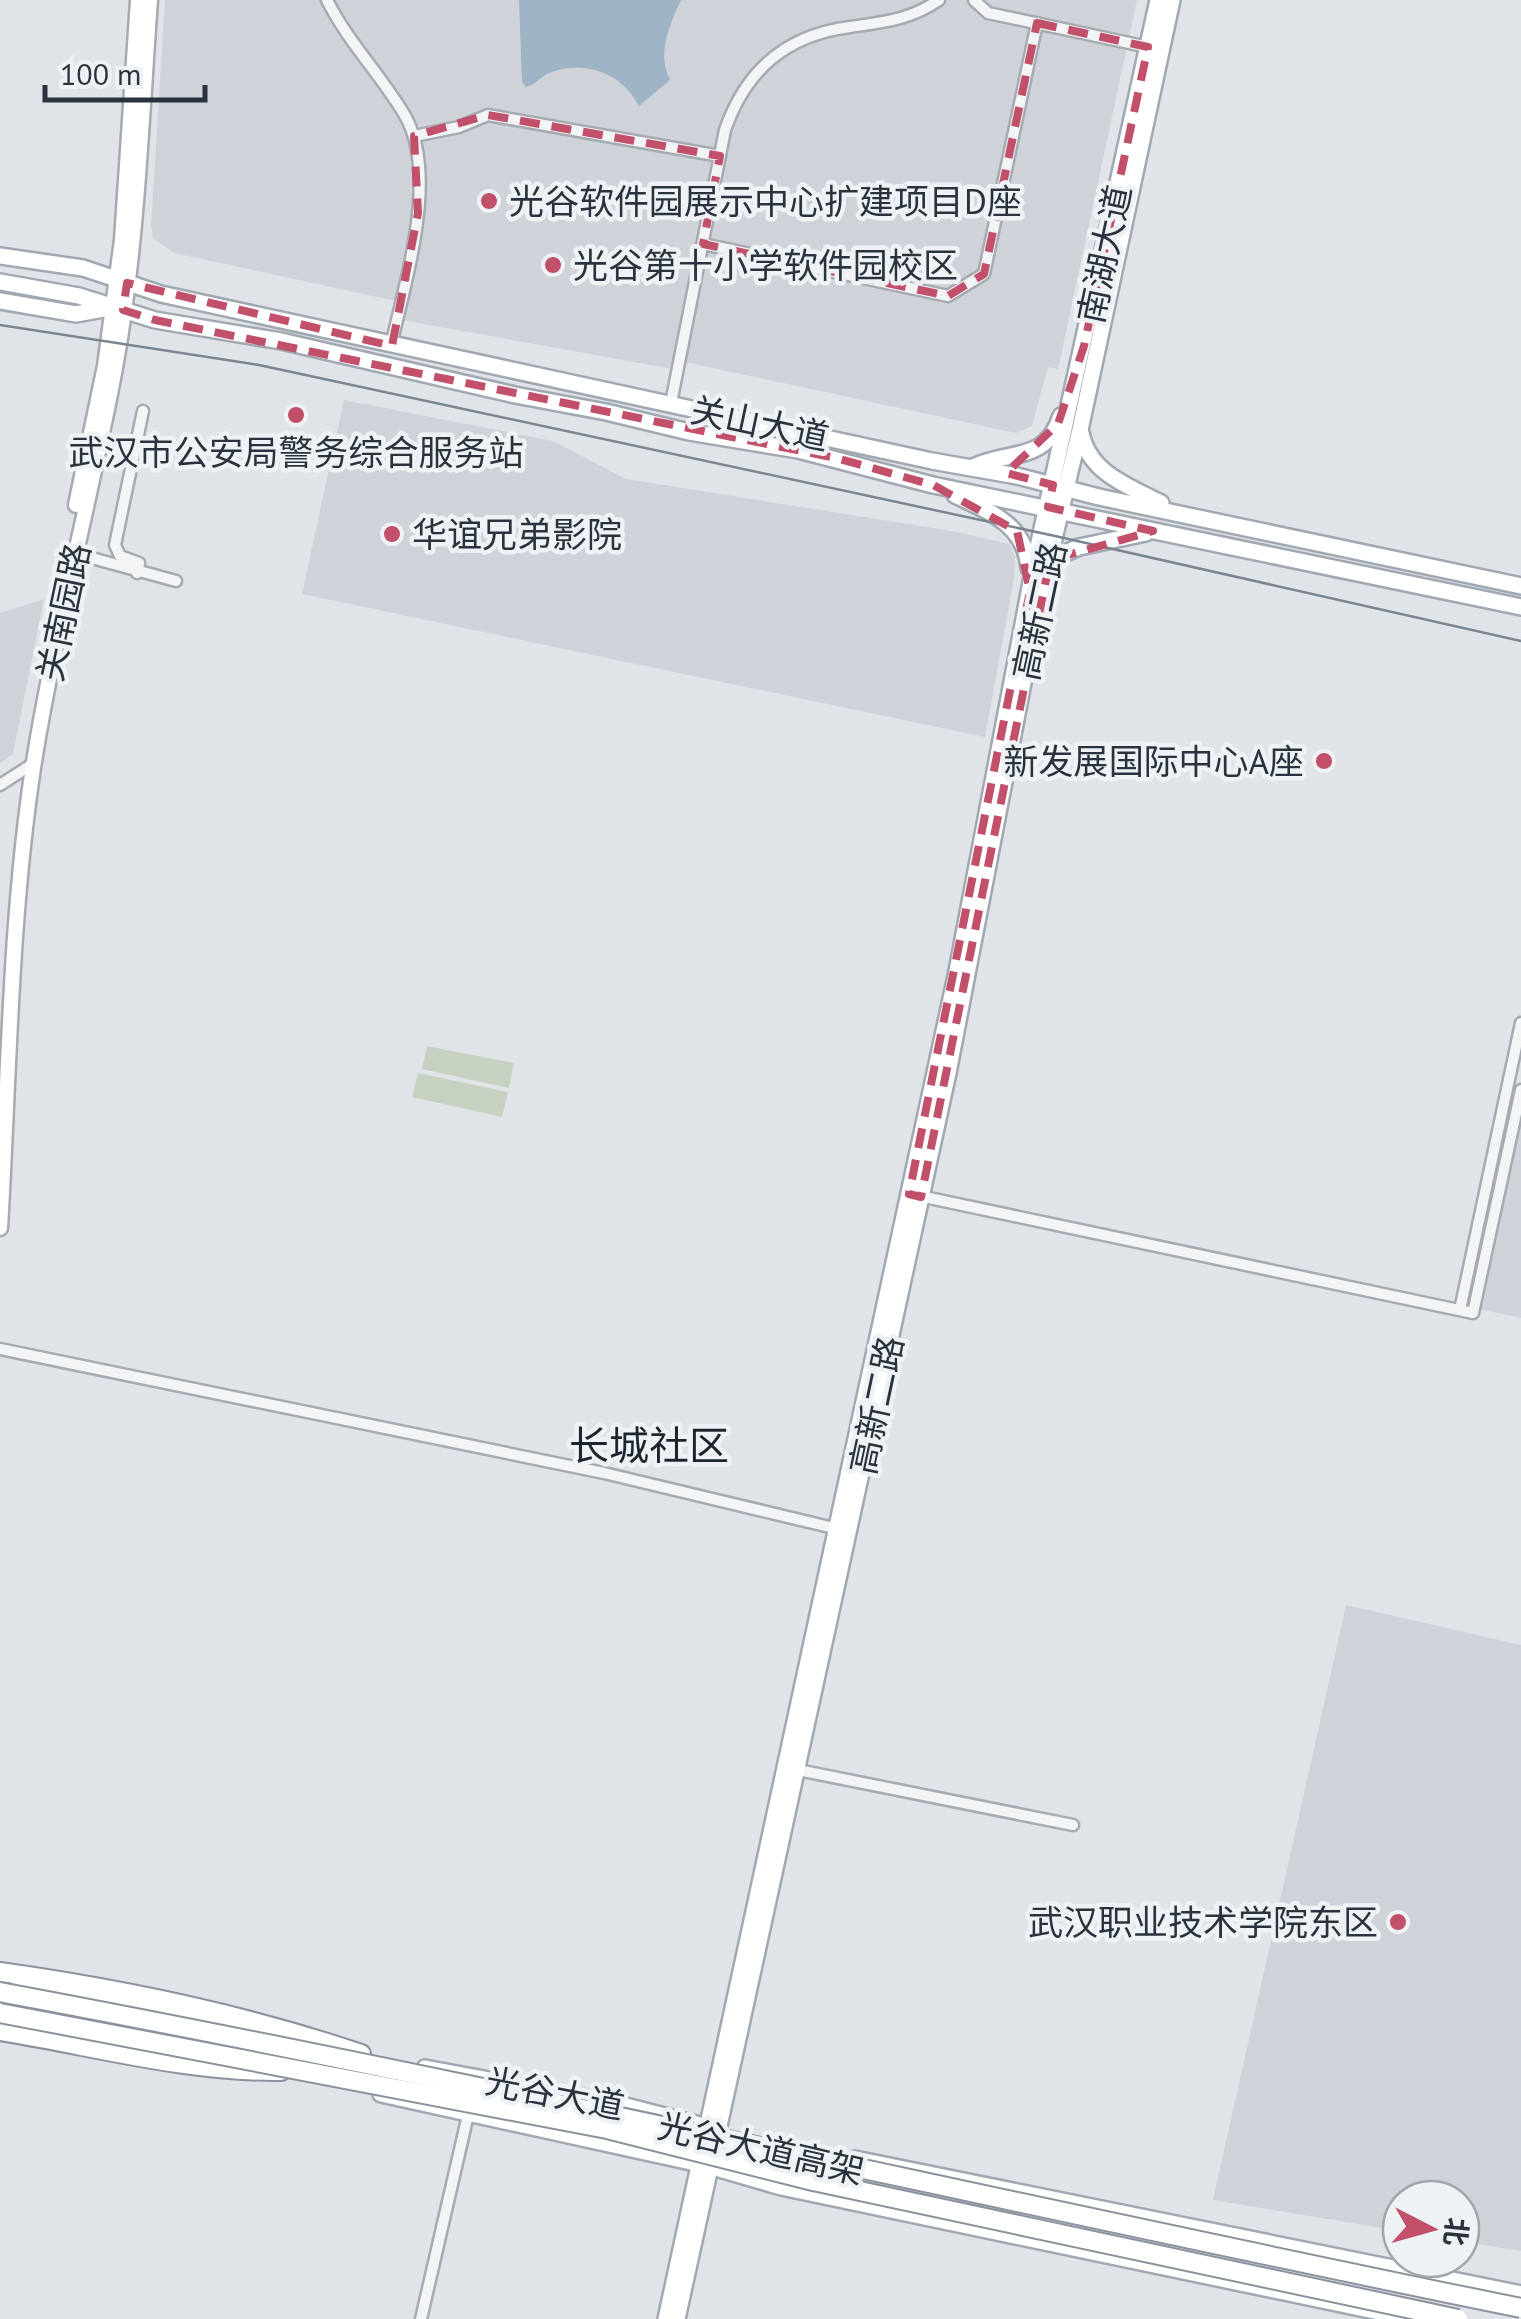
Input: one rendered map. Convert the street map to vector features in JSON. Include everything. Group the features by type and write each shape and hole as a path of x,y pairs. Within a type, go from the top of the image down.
{"highway":[{"path":"0,1972 298,2033 362,2054"},
{"name":"光谷大道高架","path":"0,1992 280,2044 606,2112 866,2172 1521,2308"},
{"name":"光谷大道高架","path":"0,2010 607,2129 813,2181 1458,2319"},
{"path":"0,2032 165,2063 238,2072 286,2071"}],"main road":[{"name":"关南园路","path":"122,281 138,0"},
{"name":"关南园路","path":"0,1228 21,870 36,694 71,552 135,222 150,0"},
{"name":"南湖大道","path":"1054,509 1084,346 1158,0"},
{"name":"南湖大道","path":"1059,487 1080,430 1172,0"},
{"name":"关山大道","path":"0,256 84,268 161,294 392,346 1521,586"},
{"name":"关山大道","path":"0,282 78,296 154,320 280,340 376,365 689,432 817,454 933,485 1521,607"},
{"path":"0,301 76,314 118,308"},
{"path":"973,467 994,457 1036,450 1046,442 1058,424 1084,346"},
{"path":"1080,430 1084,449 1097,466 1178,512"},
{"path":"933,485 993,513 1017,531 1028,553 1030,591"},
{"name":"高新二路","path":"713,2128 714,2091 843,1531 915,1196 1050,560 1054,509"},
{"name":"高新二路","path":"915,1196 1030,591 1054,509"},
{"path":"1050,560 1079,547 1153,532"},
{"name":"关南园路","path":"0,1116 14,870 30,765"},
{"name":"高新二路","path":"666,2319 798,1770 843,1531"},
{"name":"光谷大道","path":"0,1980 1521,2294"},
{"name":"光谷大道","path":"0,2010 703,2164 781,2188 1413,2319"},
{"path":"655,2113 694,2113 714,2091"},
{"name":"高新二路","path":"677,2319 703,2164"}],"street":[{"path":"327,0 344,33 406,117 421,172 418,213 392,346"},
{"path":"670,404 725,130 739,94 773,57 814,35 904,19 939,0"},
{"path":"974,0 988,12 1148,47"},
{"path":"703,244 948,296 984,274 1038,23"},
{"path":"414,136 488,115 720,156"},
{"path":"137,573 139,563 120,556 115,545 143,411"},
{"path":"71,552 176,581"},
{"path":"0,785 30,765"},
{"path":"1460,1310 1521,1023"},
{"path":"915,1196 1473,1312 1521,1090"},
{"path":"0,1349 604,1473 843,1531"},
{"path":"798,1770 1073,1825"},
{"path":"421,2319 468,2114"}],"highlighted area":[{"path":"1037,23 1148,47 1084,346 1058,424 1006,473 1053,485 1048,507 1153,531 1050,560 921,1197 909,1194 1030,591 1017,531 933,485 836,458 155,320 123,310 127,283 392,346 418,213 414,136 488,115 720,156 703,244 948,296 984,274"}],"shaded area":[{"path":"165,0 1137,0 1058,369 1048,367 1032,426 1016,433 675,360 673,369 402,320 405,303 174,253 153,238 151,226"},
{"path":"344,400 553,441 626,479 952,531 1009,544 1015,556 1014,579 985,737 302,594"},
{"path":"44,599 13,754 0,763 0,613"},
{"path":"1521,1117 1521,1318 1479,1309"},
{"name":"武汉职业技术学院东区","path":"1346,1605 1521,1645 1521,2251 1481,2244 1481,2179 1381,2179 1381,2228 1213,2200"}],"green space":[{"path":"427,1046 514,1063 509,1088 422,1069"},
{"path":"418,1073 508,1092 502,1117 412,1097"}],"water":[{"path":"519,0 681,0 665,50 670,80 639,106 622,84 587,68 560,69 526,87 522,82"}],"tram line":[{"path":"0,325 259,365 1055,536 1521,641"}],"place":[{"name":"光谷软件园展示中心扩建项目D座","path":"489,201"},
{"name":"光谷第十小学软件园校区","path":"553,265"},
{"name":"武汉市公安局警务综合服务站","path":"296,415"},
{"name":"华谊兄弟影院","path":"392,534"},
{"name":"新发展国际中心A座","path":"1324,761"},
{"name":"武汉职业技术学院东区","path":"1398,1922"}],"district":[{"name":"长城社区","path":"649,1445"}]}
